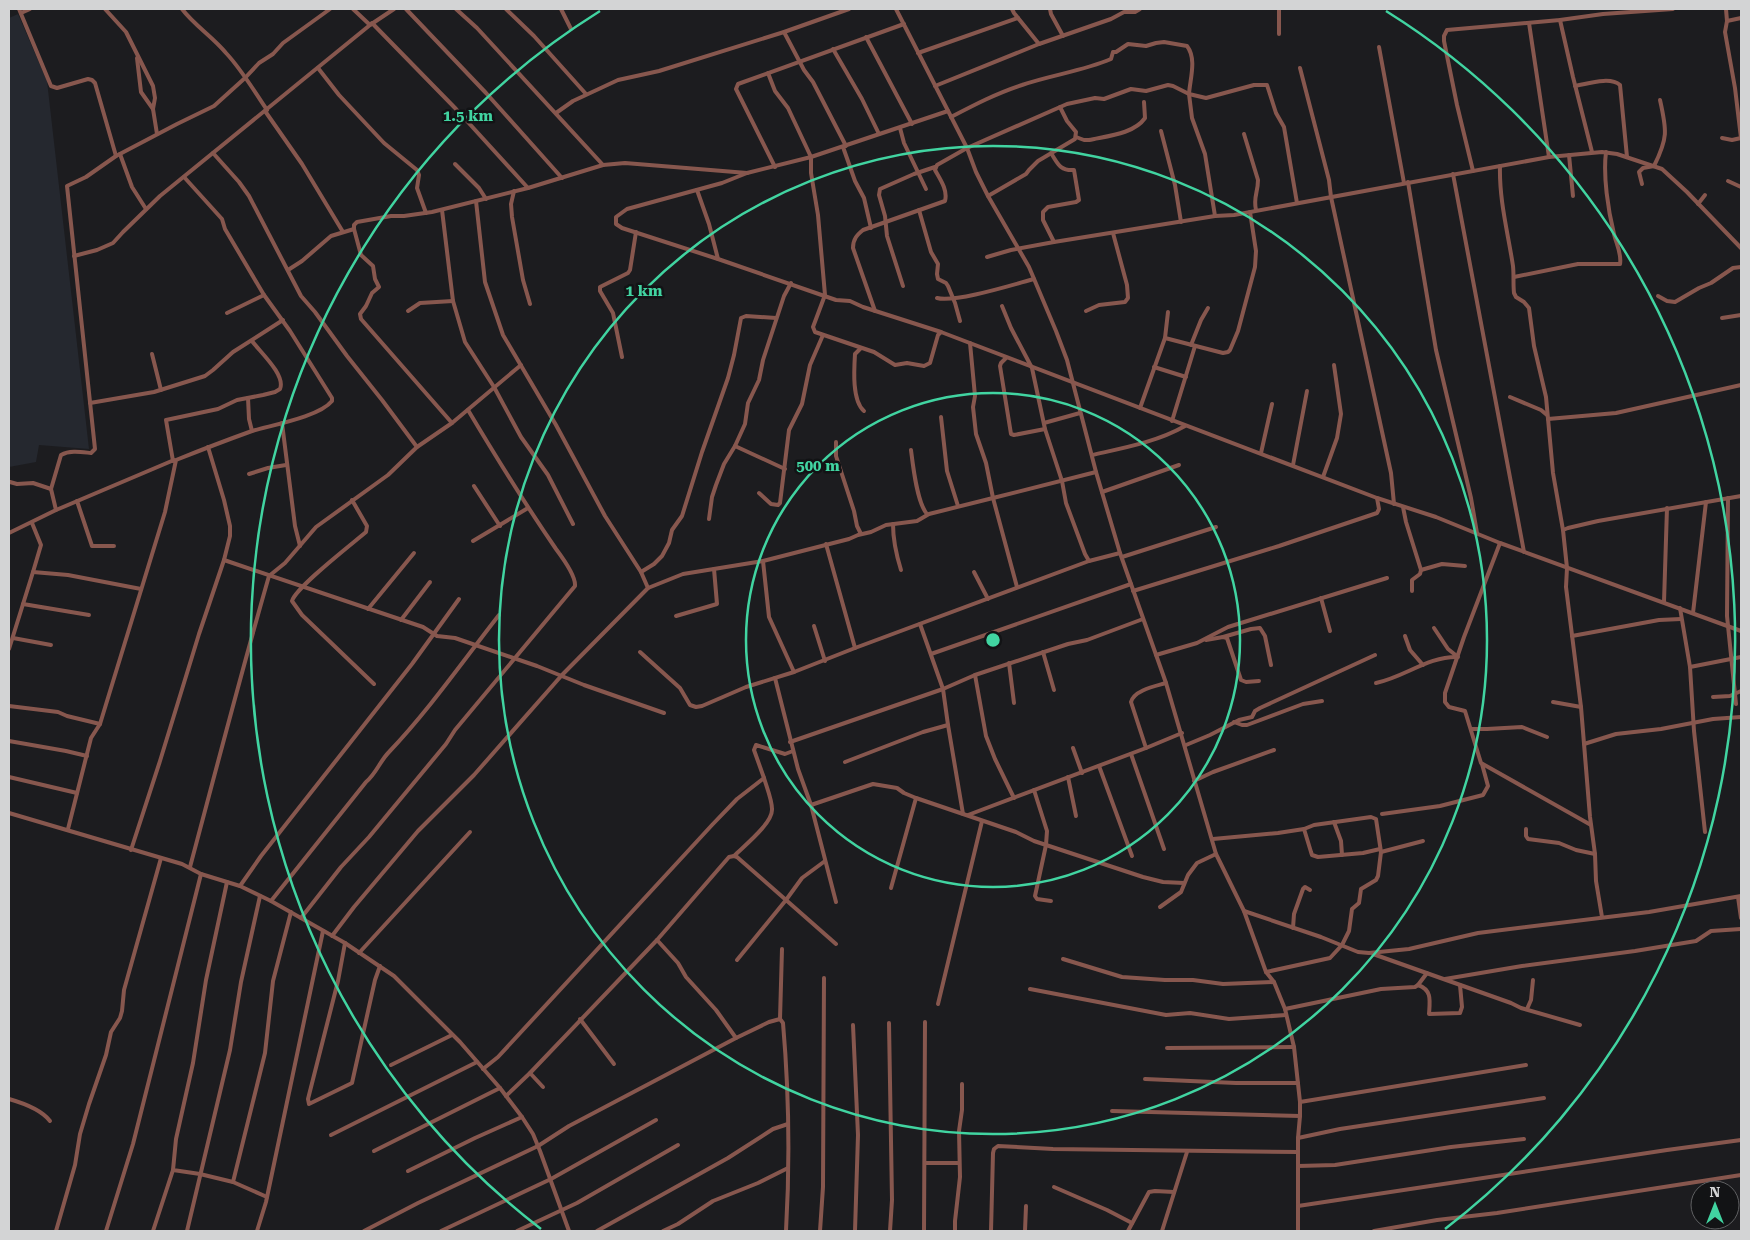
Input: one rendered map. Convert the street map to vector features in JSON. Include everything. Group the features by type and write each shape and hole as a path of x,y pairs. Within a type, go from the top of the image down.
{"street":[{"path":"30,9 20,11 27,32 51,86 57,88 88,79 96,83 118,155 132,187 146,209"},
{"path":"105,9 126,32 153,86 155,98 153,109 157,134"},
{"path":"182,9 193,22 228,54 302,164 343,232"},
{"path":"56,510 51,489 61,455 78,452 91,453 94,450 67,186 86,177 118,155 214,106 283,43 330,9"},
{"path":"353,9 371,24 456,109 528,188"},
{"path":"74,256 97,250 113,243 146,209 184,177 371,24 394,9"},
{"path":"406,9 486,93 562,178"},
{"path":"456,9 476,28 603,165"},
{"path":"507,9 586,94"},
{"path":"561,9 571,29"},
{"path":"556,114 573,101 618,80 659,71 784,32 848,9"},
{"path":"897,9 967,148 988,196 1020,250 1067,360 1096,472 1121,555 1186,745 1194,781 1216,854 1244,911 1266,972 1274,982 1285,1009 1294,1047 1300,1102 1298,1231"},
{"path":"1012,9 1039,44"},
{"path":"1050,9 1063,36"},
{"path":"935,86 1039,44 1111,19 1124,12 1135,12 1140,9"},
{"path":"1279,9 1279,34"},
{"path":"1473,171 1444,41 1447,30 1673,9"},
{"path":"1722,138 1732,140 1741,138 1739,103 1725,32 1727,21 1726,9"},
{"path":"918,53 1018,18"},
{"path":"1727,21 1741,18"},
{"path":"1560,20 1592,152"},
{"path":"1529,23 1549,157"},
{"path":"775,167 736,89 738,84 904,24"},
{"path":"784,32 844,147 855,181 864,198 871,228"},
{"path":"866,37 912,124"},
{"path":"951,116 996,94 1111,59 1114,52 1128,44 1146,46 1164,42 1188,47 1193,62 1188,94 1192,118 1205,154 1215,216"},
{"path":"1379,48 1436,350 1471,498 1476,533"},
{"path":"833,49 862,99 879,134"},
{"path":"136,53 141,92 153,109"},
{"path":"318,68 339,95 384,143 417,170 420,179 418,188 426,213"},
{"path":"1300,68 1329,180 1331,197 1391,473 1394,504"},
{"path":"768,73 775,91 788,108 811,157 811,173 818,215 825,295 813,328 815,332 874,352 895,365 907,363 928,366 941,332"},
{"path":"1575,86 1610,81 1620,85 1626,157"},
{"path":"903,286 887,236 886,222 879,195 880,190 918,172 935,167 967,148 1060,107 1095,98 1104,100 1131,89 1146,91 1168,85 1188,94 1206,98 1254,85 1267,84 1276,113 1284,127 1298,203"},
{"path":"1654,166 1664,143 1666,129 1660,100"},
{"path":"1076,137 1089,140 1123,132 1135,126 1146,118 1144,102"},
{"path":"988,196 1026,174 1038,162 1070,144 1076,137 1076,132 1067,121 1060,107"},
{"path":"948,111 844,147 747,173 722,183 627,209 616,217 616,224 836,300 850,301 941,332 1377,498 1436,517 1566,568 1693,612 1741,631"},
{"path":"900,128 904,143 926,189"},
{"path":"1161,131 1175,185 1181,222"},
{"path":"1244,134 1258,180 1258,187 1254,198 1256,210"},
{"path":"987,257 1011,250 1020,250 1054,242 1250,212 1549,157 1592,152 1606,152 1626,157 1662,170 1741,248"},
{"path":"1514,277 1578,264 1620,264 1609,204 1605,169 1606,152"},
{"path":"213,153 249,196 301,296 417,447"},
{"path":"1051,153 1063,169 1067,171 1074,170 1079,200 1048,207 1043,212 1043,220 1054,242"},
{"path":"1569,155 1573,196"},
{"path":"452,423 361,319 360,314 372,293 379,287 375,279 373,266 361,255 354,225 391,216 404,216 442,210 514,192 603,165 625,163 747,173"},
{"path":"455,164 479,188 486,199"},
{"path":"1500,166 1501,190 1516,297 1529,308 1534,346 1546,397 1553,473 1563,530 1566,587 1581,707 1596,881 1602,917"},
{"path":"1642,184 1639,172 1643,168 1654,166"},
{"path":"875,311 853,243 863,230 945,201 945,190 935,167"},
{"path":"1453,174 1524,552"},
{"path":"9,533 56,510 175,460 252,431 316,412 332,401 332,398 283,320 264,295 222,219 184,177"},
{"path":"1728,181 1741,187"},
{"path":"697,190 709,224 718,259"},
{"path":"514,192 511,204 512,217 523,280 530,304"},
{"path":"1698,204 1705,195"},
{"path":"476,201 485,282 503,335 522,365 605,516 648,588"},
{"path":"442,210 453,301 465,342 494,387 521,437 548,475 573,524"},
{"path":"920,210 931,252 938,264 938,279 946,283 960,321"},
{"path":"1165,338 1226,353 1233,345 1255,267 1256,251 1250,212"},
{"path":"288,270 302,262 331,236 354,229"},
{"path":"622,357 614,313 600,291 600,287 628,273 630,270 636,232"},
{"path":"1086,311 1099,305 1125,302 1128,298 1127,285 1113,233"},
{"path":"1658,296 1667,301 1675,302 1711,283 1733,268 1741,267"},
{"path":"938,298 943,300 1034,279"},
{"path":"709,519 716,485 724,464 745,424 748,403 759,380 776,318 791,283"},
{"path":"227,313 264,295"},
{"path":"408,311 420,303 453,301"},
{"path":"1002,306 1032,368 1045,429 1062,481 1066,503 1089,561"},
{"path":"1172,421 1186,377 1200,320 1208,308"},
{"path":"1140,408 1165,338 1168,312"},
{"path":"1722,318 1741,315"},
{"path":"640,572 654,564 662,556 669,543 672,530 682,516 728,378 741,318 746,316 776,318"},
{"path":"90,403 161,390 205,376 233,352 283,320"},
{"path":"759,493 771,504 778,505 780,503 789,430 802,404 810,365 823,335"},
{"path":"68,829 91,738 100,724 164,512 175,460 166,420 218,409 237,400 275,392 281,385 271,363 252,340"},
{"path":"970,343 975,396 973,407 976,434 986,463 993,498 1017,588"},
{"path":"861,348 855,354 855,391 857,404 864,411"},
{"path":"152,354 161,390"},
{"path":"1006,358 1000,366 1011,434 1045,429"},
{"path":"190,867 269,576 286,562 316,527 388,475 417,447 452,423 522,365"},
{"path":"1324,477 1337,438 1341,414 1334,365"},
{"path":"1154,368 1186,377"},
{"path":"1547,417 1616,413 1741,385"},
{"path":"1293,465 1307,391"},
{"path":"1510,397 1541,410 1547,417"},
{"path":"248,398 249,419 252,431"},
{"path":"1261,453 1272,404"},
{"path":"301,918 341,867 369,837 574,588 576,583 559,552 528,508 468,410"},
{"path":"1044,423 1080,413"},
{"path":"941,418 947,471 958,506"},
{"path":"282,423 286,465 295,526 300,546"},
{"path":"1092,455 1146,442 1185,426"},
{"path":"836,442 836,456 861,534"},
{"path":"735,446 785,468"},
{"path":"131,850 230,536 230,526 224,500 208,447"},
{"path":"911,450 915,479 922,507 927,514"},
{"path":"249,474 286,465"},
{"path":"1102,492 1179,465"},
{"path":"332,936 418,831 474,775 562,675 648,588 683,574 763,561 849,539 894,524 917,521 924,518 927,514 1096,472"},
{"path":"10,482 17,484 33,483 51,489"},
{"path":"474,486 500,526"},
{"path":"1563,530 1583,524 1741,496"},
{"path":"1133,590 1279,546 1377,513 1380,509 1377,498"},
{"path":"1728,498 1729,626 1736,704"},
{"path":"352,500 367,526 366,532 303,586 292,598 293,605 302,616 374,684"},
{"path":"77,501 92,546 114,546"},
{"path":"1693,612 1706,502"},
{"path":"1403,507 1421,570 1420,574 1412,580 1412,590"},
{"path":"473,541 528,508"},
{"path":"1664,602 1667,508"},
{"path":"9,647 41,544 32,523"},
{"path":"894,524 893,536 901,570"},
{"path":"640,652 680,688 690,704 696,707 746,687 825,661 855,648 1051,577 1060,571 1089,561 1121,555 1216,527"},
{"path":"1382,814 1440,806 1483,795 1488,786 1465,711 1449,707 1444,699 1464,637 1500,543"},
{"path":"826,544 855,648"},
{"path":"368,609 414,553"},
{"path":"224,560 402,620 430,630 437,636 455,638 562,675 584,685 664,713"},
{"path":"763,561 769,617 794,672"},
{"path":"1421,570 1442,564 1465,566"},
{"path":"676,616 718,604 714,569"},
{"path":"33,572 75,576 141,589"},
{"path":"974,572 988,599"},
{"path":"1204,640 1228,627 1387,578"},
{"path":"402,620 430,582"},
{"path":"930,654 1131,584"},
{"path":"1322,598 1330,631"},
{"path":"240,886 261,856 422,652 459,599"},
{"path":"23,604 89,615"},
{"path":"1680,608 1690,667 1705,832"},
{"path":"271,901 372,777 387,753 418,719 499,616"},
{"path":"1572,636 1659,620 1681,618"},
{"path":"790,742 943,689 1009,663 1087,640 1143,619"},
{"path":"920,624 943,689 948,725 966,815"},
{"path":"814,626 825,661"},
{"path":"1156,655 1204,640 1260,628 1265,636 1271,665"},
{"path":"1434,628 1448,648 1458,657"},
{"path":"1405,636 1410,650 1423,665"},
{"path":"1222,637 1227,638 1230,644 1241,680 1246,682 1259,681"},
{"path":"13,638 51,644"},
{"path":"1043,652 1054,690"},
{"path":"1186,745 1234,722 1252,717 1260,708 1375,655"},
{"path":"1376,683 1442,658 1458,657"},
{"path":"1690,667 1741,657"},
{"path":"1009,663 1014,703"},
{"path":"975,675 986,736 1014,798"},
{"path":"775,678 790,742 811,805 836,902"},
{"path":"1146,748 1132,698 1137,693 1166,683"},
{"path":"1713,697 1730,696 1741,691"},
{"path":"1234,722 1239,725 1247,725 1303,704 1322,701"},
{"path":"1553,702 1581,707"},
{"path":"9,706 58,712 100,724"},
{"path":"1584,744 1616,734 1741,717"},
{"path":"845,762 923,732 948,725"},
{"path":"1471,729 1522,727 1547,737"},
{"path":"966,815 1082,773 1182,733"},
{"path":"9,741 66,750 87,756"},
{"path":"506,1096 657,940 729,857 734,856 763,827 772,814 773,808 754,750 756,744 785,754 793,751"},
{"path":"1073,748 1082,773"},
{"path":"1194,781 1213,772 1274,750"},
{"path":"1131,754 1164,849"},
{"path":"1482,764 1591,825"},
{"path":"1099,766 1132,856"},
{"path":"1068,777 1076,816"},
{"path":"9,778 77,793"},
{"path":"483,1069 498,1057 737,799 764,778"},
{"path":"811,805 873,784 897,788 916,798 1016,832 1034,842 1143,877 1162,882 1184,883"},
{"path":"1034,790 1047,831 1046,845 1035,896 1037,899 1051,901"},
{"path":"891,888 916,798"},
{"path":"9,813 68,829 190,867 202,874 240,886 271,901 345,943 394,976 452,1034 500,1088 522,1117 538,1146 569,1231"},
{"path":"1213,839 1278,834 1314,825 1375,817 1381,851 1378,876 1376,880 1360,889 1359,903 1352,909 1349,931 1342,945 1330,958 1266,972"},
{"path":"938,1004 982,821"},
{"path":"1334,822 1341,842 1342,855"},
{"path":"1304,829 1312,855 1318,857 1381,851 1423,841"},
{"path":"1526,829 1528,839 1559,843 1576,850 1595,854"},
{"path":"360,952 470,832"},
{"path":"1160,907 1181,892 1184,883 1197,863 1216,854"},
{"path":"734,856 748,865 836,944"},
{"path":"56,1231 75,1164 80,1134 89,1104 112,1032 122,1011 124,990 161,858"},
{"path":"737,960 802,878 825,861"},
{"path":"106,1231 133,1144 202,874"},
{"path":"153,1231 174,1170 176,1139 193,1063 206,980 227,882"},
{"path":"1293,928 1294,914 1302,889 1305,887 1310,890"},
{"path":"187,1231 230,1050 241,982 260,896"},
{"path":"1244,911 1358,952 1371,953 1409,949 1478,933 1650,912 1740,897 1741,918"},
{"path":"233,1182 265,1053 273,981 291,912"},
{"path":"1445,979 1514,967 1696,941 1711,931 1741,929"},
{"path":"257,1231 267,1197 323,931"},
{"path":"657,940 678,963 686,977 716,1010 736,1038"},
{"path":"345,943 338,981 308,1100 309,1104 352,1083 375,980 380,966"},
{"path":"782,948 780,1019 783,1023 786,1054 788,1124 786,1231"},
{"path":"1371,953 1380,958 1445,979 1521,1008 1527,1008 1580,1025"},
{"path":"1063,959 1122,977 1193,980 1223,984 1274,982"},
{"path":"1418,986 1427,973"},
{"path":"820,1231 823,1158 822,1012 824,978"},
{"path":"1527,1008 1531,1000 1533,980"},
{"path":"1285,1009 1381,989 1418,986 1426,988 1428,992 1429,1014 1460,1013 1460,985"},
{"path":"1030,989 1166,1015 1190,1013 1229,1019 1286,1014"},
{"path":"364,1231 538,1146 569,1126 736,1038 769,1022 780,1019"},
{"path":"580,1020 614,1064"},
{"path":"924,1231 925,1022"},
{"path":"889,1023 892,1200 890,1231"},
{"path":"854,1025 858,1135 855,1231"},
{"path":"391,1065 452,1034"},
{"path":"1167,1048 1294,1047"},
{"path":"331,1135 477,1062"},
{"path":"1300,1102 1526,1065"},
{"path":"530,1073 543,1087"},
{"path":"1145,1079 1236,1083 1298,1083"},
{"path":"956,1231 962,1084"},
{"path":"374,1150 500,1088"},
{"path":"1298,1138 1340,1129 1544,1098"},
{"path":"9,1099 29,1106 46,1116 50,1121"},
{"path":"1112,1111 1300,1116"},
{"path":"408,1171 522,1117"},
{"path":"441,1231 550,1179 656,1120"},
{"path":"597,1231 728,1158 773,1129 788,1124"},
{"path":"1298,1166 1335,1165 1451,1147 1524,1139"},
{"path":"1298,1206 1741,1140"},
{"path":"516,1231 561,1211 614,1183 678,1145"},
{"path":"992,1231 994,1149 998,1146 1187,1152 1298,1152"},
{"path":"1162,1231 1187,1152"},
{"path":"924,1163 959,1163"},
{"path":"663,1231 678,1224 713,1201 758,1183 788,1168"},
{"path":"174,1170 233,1182 267,1197"},
{"path":"1374,1231 1741,1175"},
{"path":"1054,1187 1132,1223"},
{"path":"1128,1231 1149,1192 1174,1192"},
{"path":"1025,1231 1026,1206"}],"shaded area":[{"path":"18,14 47,81 89,449 39,445 36,462 9,467 9,18"}]}
